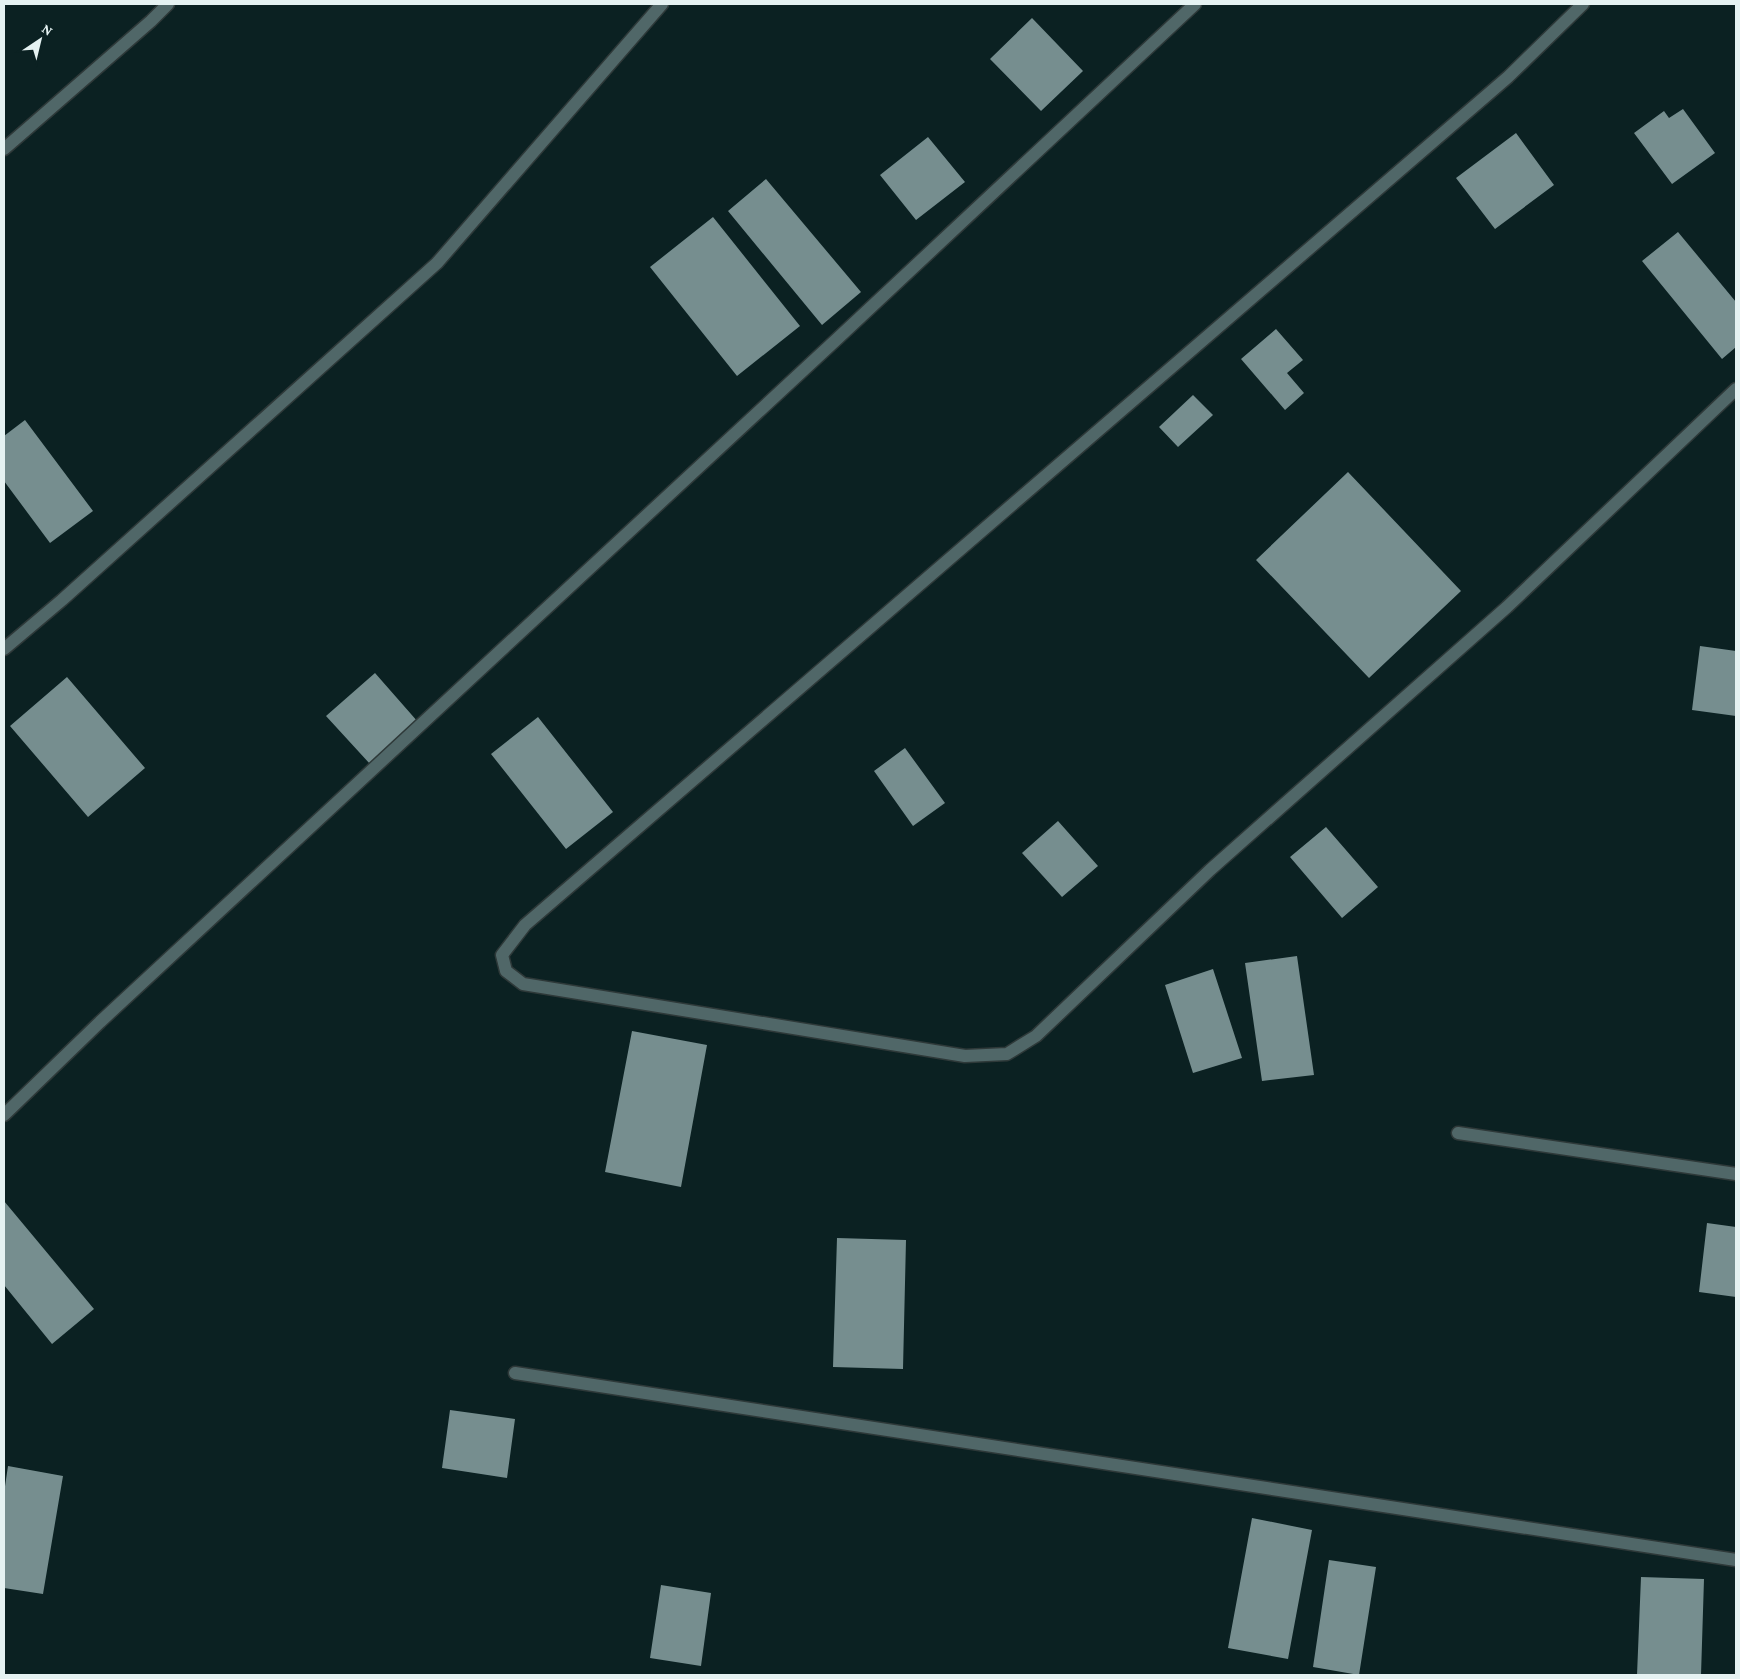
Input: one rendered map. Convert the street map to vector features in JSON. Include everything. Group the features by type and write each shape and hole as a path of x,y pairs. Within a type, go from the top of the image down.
{"street":[{"path":"4,149 168,4"},
{"path":"4,649 62,600 437,263 662,4"},
{"path":"4,1115 100,1022 823,353 1195,4"},
{"path":"1582,4 1508,77 524,925 502,955 506,971 523,984 965,1056 1007,1054 1036,1036 1210,870 1507,607 1736,389"},
{"path":"1458,1133 1736,1174"},
{"path":"515,1374 1736,1560"}],"building":[{"path":"1032,18 1083,71 1041,111 990,59"},
{"path":"1683,109 1715,153 1672,184 1634,133 1664,111 1669,118"},
{"path":"1516,133 1554,185 1495,229 1456,178"},
{"path":"928,137 965,182 916,220 880,175"},
{"path":"766,179 861,292 822,325 728,211"},
{"path":"713,217 800,326 737,376 650,267"},
{"path":"1678,232 1736,302 1736,347 1722,359 1642,261"},
{"path":"1276,329 1303,360 1287,373 1304,393 1285,410 1241,359"},
{"path":"1193,395 1213,415 1178,447 1159,427"},
{"path":"25,420 93,511 50,543 4,481 4,436"},
{"path":"1348,472 1461,591 1369,678 1256,560"},
{"path":"1700,646 1736,651 1736,716 1692,710"},
{"path":"375,673 418,722 370,764 326,716"},
{"path":"67,677 145,768 88,817 10,726"},
{"path":"538,717 613,812 566,849 491,754"},
{"path":"905,748 945,803 913,826 874,771"},
{"path":"1058,821 1098,866 1062,897 1022,853"},
{"path":"1326,827 1378,887 1342,918 1290,857"},
{"path":"1297,956 1314,1075 1262,1081 1245,963"},
{"path":"1213,969 1242,1058 1193,1073 1165,985"},
{"path":"632,1031 707,1045 681,1187 605,1172"},
{"path":"4,1201 94,1309 52,1344 4,1285"},
{"path":"1707,1223 1736,1227 1736,1297 1699,1292"},
{"path":"837,1238 906,1240 903,1369 833,1367"},
{"path":"450,1410 515,1419 507,1478 442,1468"},
{"path":"8,1466 63,1476 43,1594 4,1588 4,1493"},
{"path":"1252,1518 1312,1530 1288,1659 1228,1648"},
{"path":"1329,1560 1376,1567 1359,1675 1313,1667"},
{"path":"1641,1577 1704,1579 1701,1675 1637,1675"},
{"path":"661,1585 711,1593 701,1666 650,1658"}]}
